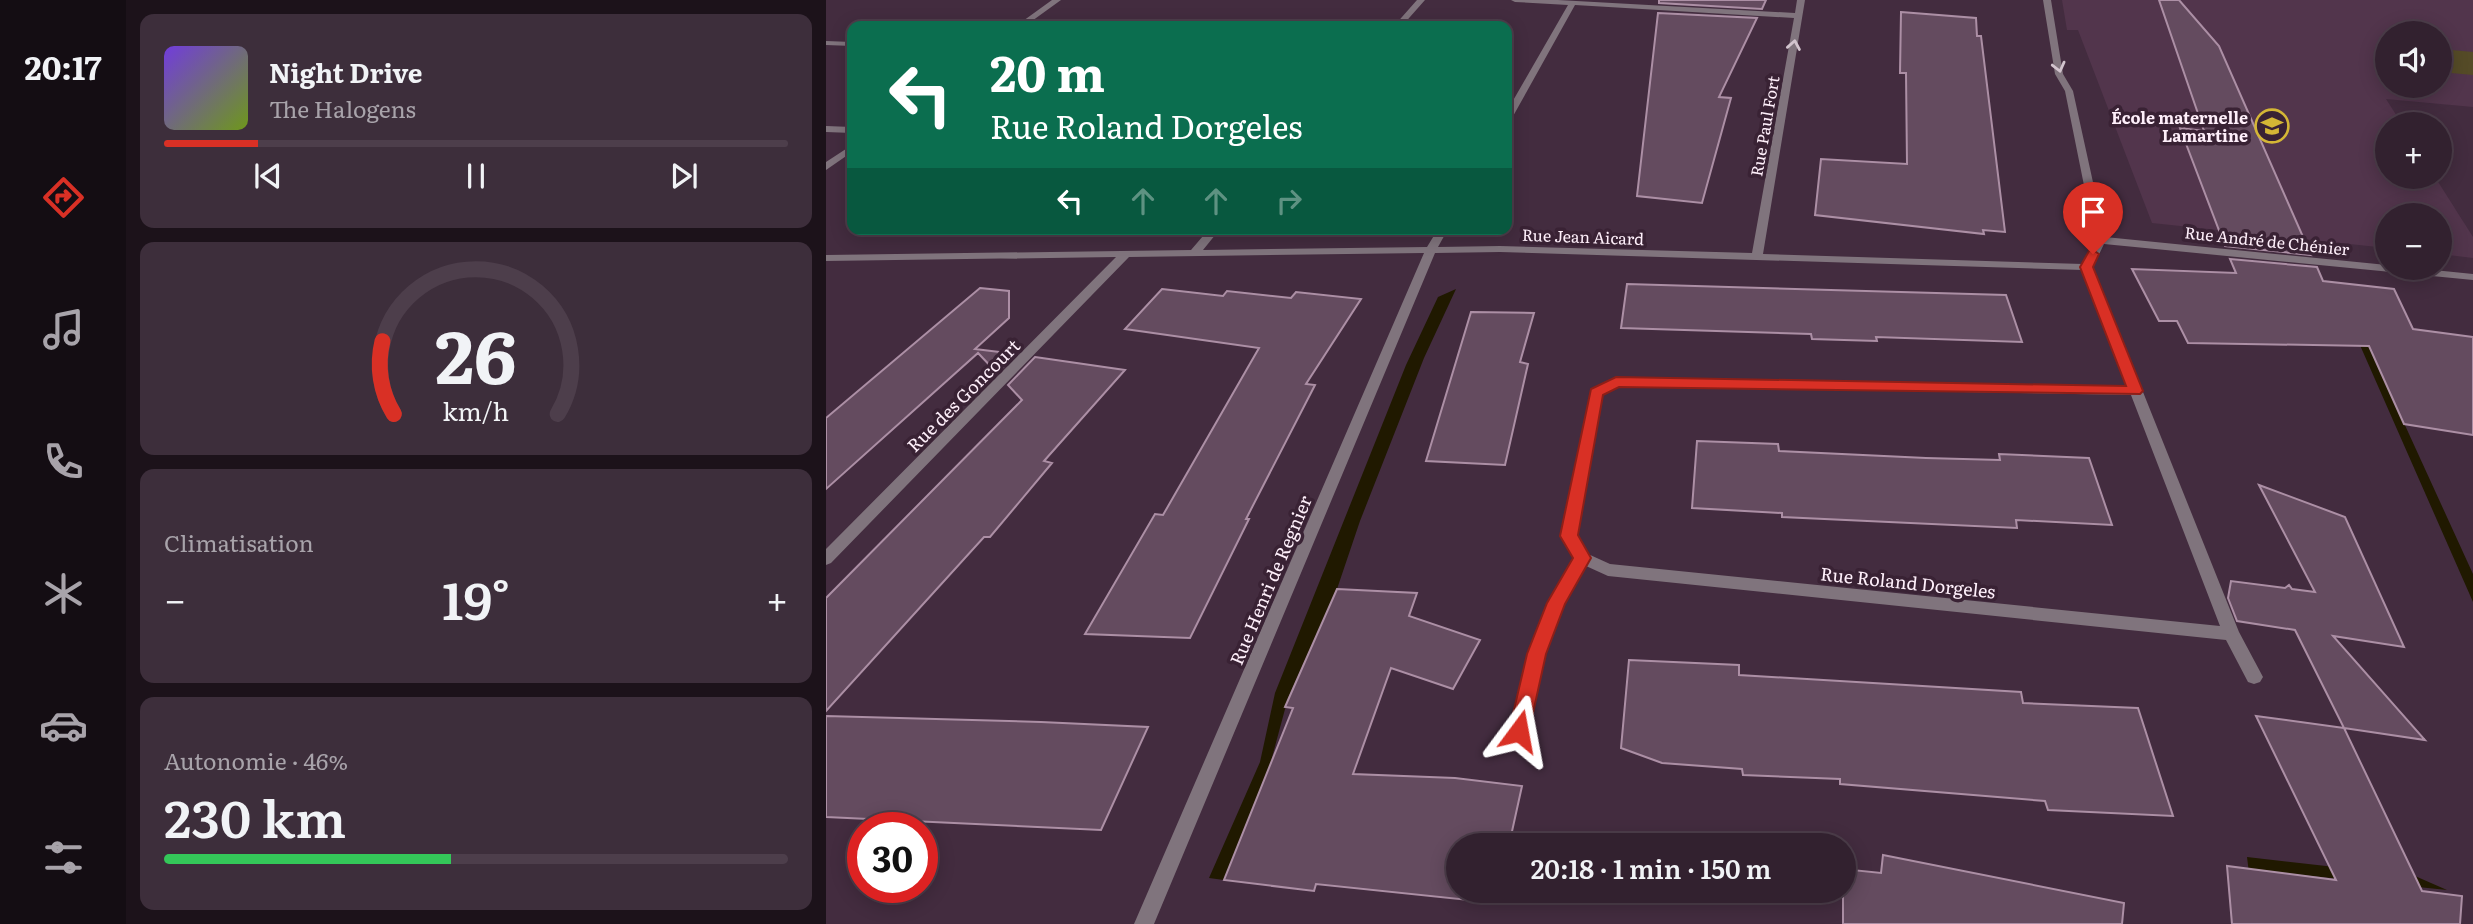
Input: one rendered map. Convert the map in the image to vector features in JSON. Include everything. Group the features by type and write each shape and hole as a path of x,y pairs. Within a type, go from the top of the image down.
{"street":[{"path":"1027,21 1057,0"},
{"path":"1403,21 1422,0"},
{"path":"1515,0 1799,16"},
{"name":"Rue Paul Fort","path":"1757,257 1801,0"},
{"path":"2047,0 2059,74 2069,91 2099,240 2087,267 2231,634 2253,677"},
{"path":"1512,109 1573,3"},
{"path":"826,43 847,44"},
{"path":"826,129 847,130"},
{"path":"826,167 847,152"},
{"path":"1194,253 1210,235"},
{"name":"Rue Henri de Regnier","path":"1144,924 1440,235"},
{"name":"Rue André de Chénier","path":"2099,240 2473,277"},
{"name":"Rue Jean Aicard","path":"826,258 1500,249 2087,267"},
{"name":"Rue des Goncourt","path":"826,559 1126,254"},
{"path":"1519,731 1537,654 1556,603 1583,558 1569,536 1596,392 1616,382 2135,391"},
{"name":"Rue Roland Dorgeles","path":"1583,558 1608,570 2231,634"}],"shaded area":[{"path":"2062,0 2473,0 2473,107 2386,99 2394,112 2375,112 2375,189 2443,189 2451,203 2375,203 2375,247 2152,223 2078,30 2067,30"},
{"path":"2452,50 2473,52 2473,75 2452,73"},
{"path":"2452,204 2473,237 2473,258 2452,255"},
{"path":"2340,283 2473,574 2473,602 2352,327"},
{"path":"1456,289 1424,358 1360,521 1337,589 1288,698 1270,765 1224,880 1209,878 1260,762 1275,693 1406,365 1438,297"},
{"path":"2247,857 2415,876 2447,890 2292,874 2252,897"}],"building":[{"path":"1659,0 1766,0 1762,9 1659,3"},
{"path":"2159,0 2179,0 2219,46 2311,255 2225,246 2180,128 2204,131"},
{"path":"1901,12 1976,18 1977,36 1981,36 2005,232 1983,230 1984,234 1815,215 1821,159 1907,164 1906,73 1900,73"},
{"path":"1658,13 1757,18 1719,97 1731,98 1702,203 1637,196"},
{"path":"2230,259 2317,267 2323,281 2394,289 2413,329 2473,337 2473,435 2404,424 2369,346 2188,343 2177,321 2159,321 2132,269 2236,273"},
{"path":"1627,284 2006,295 2022,342 1876,337 1877,341 1812,339 1811,334 1621,328"},
{"path":"980,288 1009,291 1009,318 975,349 1016,354 997,373 978,353 826,489 826,418"},
{"path":"1162,289 1223,296 1227,291 1291,298 1296,292 1361,299 1306,384 1315,385 1246,519 1249,519 1190,638 1085,634 1155,514 1163,515 1259,348 1125,329"},
{"path":"1471,312 1534,313 1520,362 1528,364 1505,465 1426,461"},
{"path":"1035,357 1125,370 1044,461 1052,463 990,537 984,537 826,711 826,598 1022,400 1008,385"},
{"path":"1697,441 1778,444 1779,451 1926,458 2000,460 1999,454 2089,458 2112,525 2016,520 2017,528 1782,517 1782,513 1692,508"},
{"path":"2259,485 2345,517 2404,647 2333,636 2425,740 2344,728 2295,630 2237,621 2228,598 2231,581 2285,588 2289,585 2292,589 2315,592"},
{"path":"1337,589 1417,593 1409,616 1480,640 1453,689 1391,668 1353,774 1455,778 1522,786 1512,833 1446,833 1446,898 1316,884 1314,891 1224,880 1293,708 1285,707"},
{"path":"1629,660 1739,665 1739,675 2021,692 2023,703 2138,708 2173,816 2048,810 2045,801 1840,784 1840,779 1743,775 1742,769 1662,763 1621,748"},
{"path":"826,716 1148,727 1101,830 938,822 938,812 847,812 847,818 826,817"},
{"path":"2256,716 2344,728 2422,891 2462,896 2460,924 2232,924 2227,866 2336,880"},
{"path":"1883,855 2124,903 2122,924 1843,924 1843,903 1856,903 1856,870 1881,873"}],"place":[{"name":"École maternelle Lamartine","path":"2272,126"}],"route":[{"path":"1519,731 1537,654 1556,603 1583,558 1569,536 1596,392 1616,382 2135,391 2087,267 2093,254"}]}
